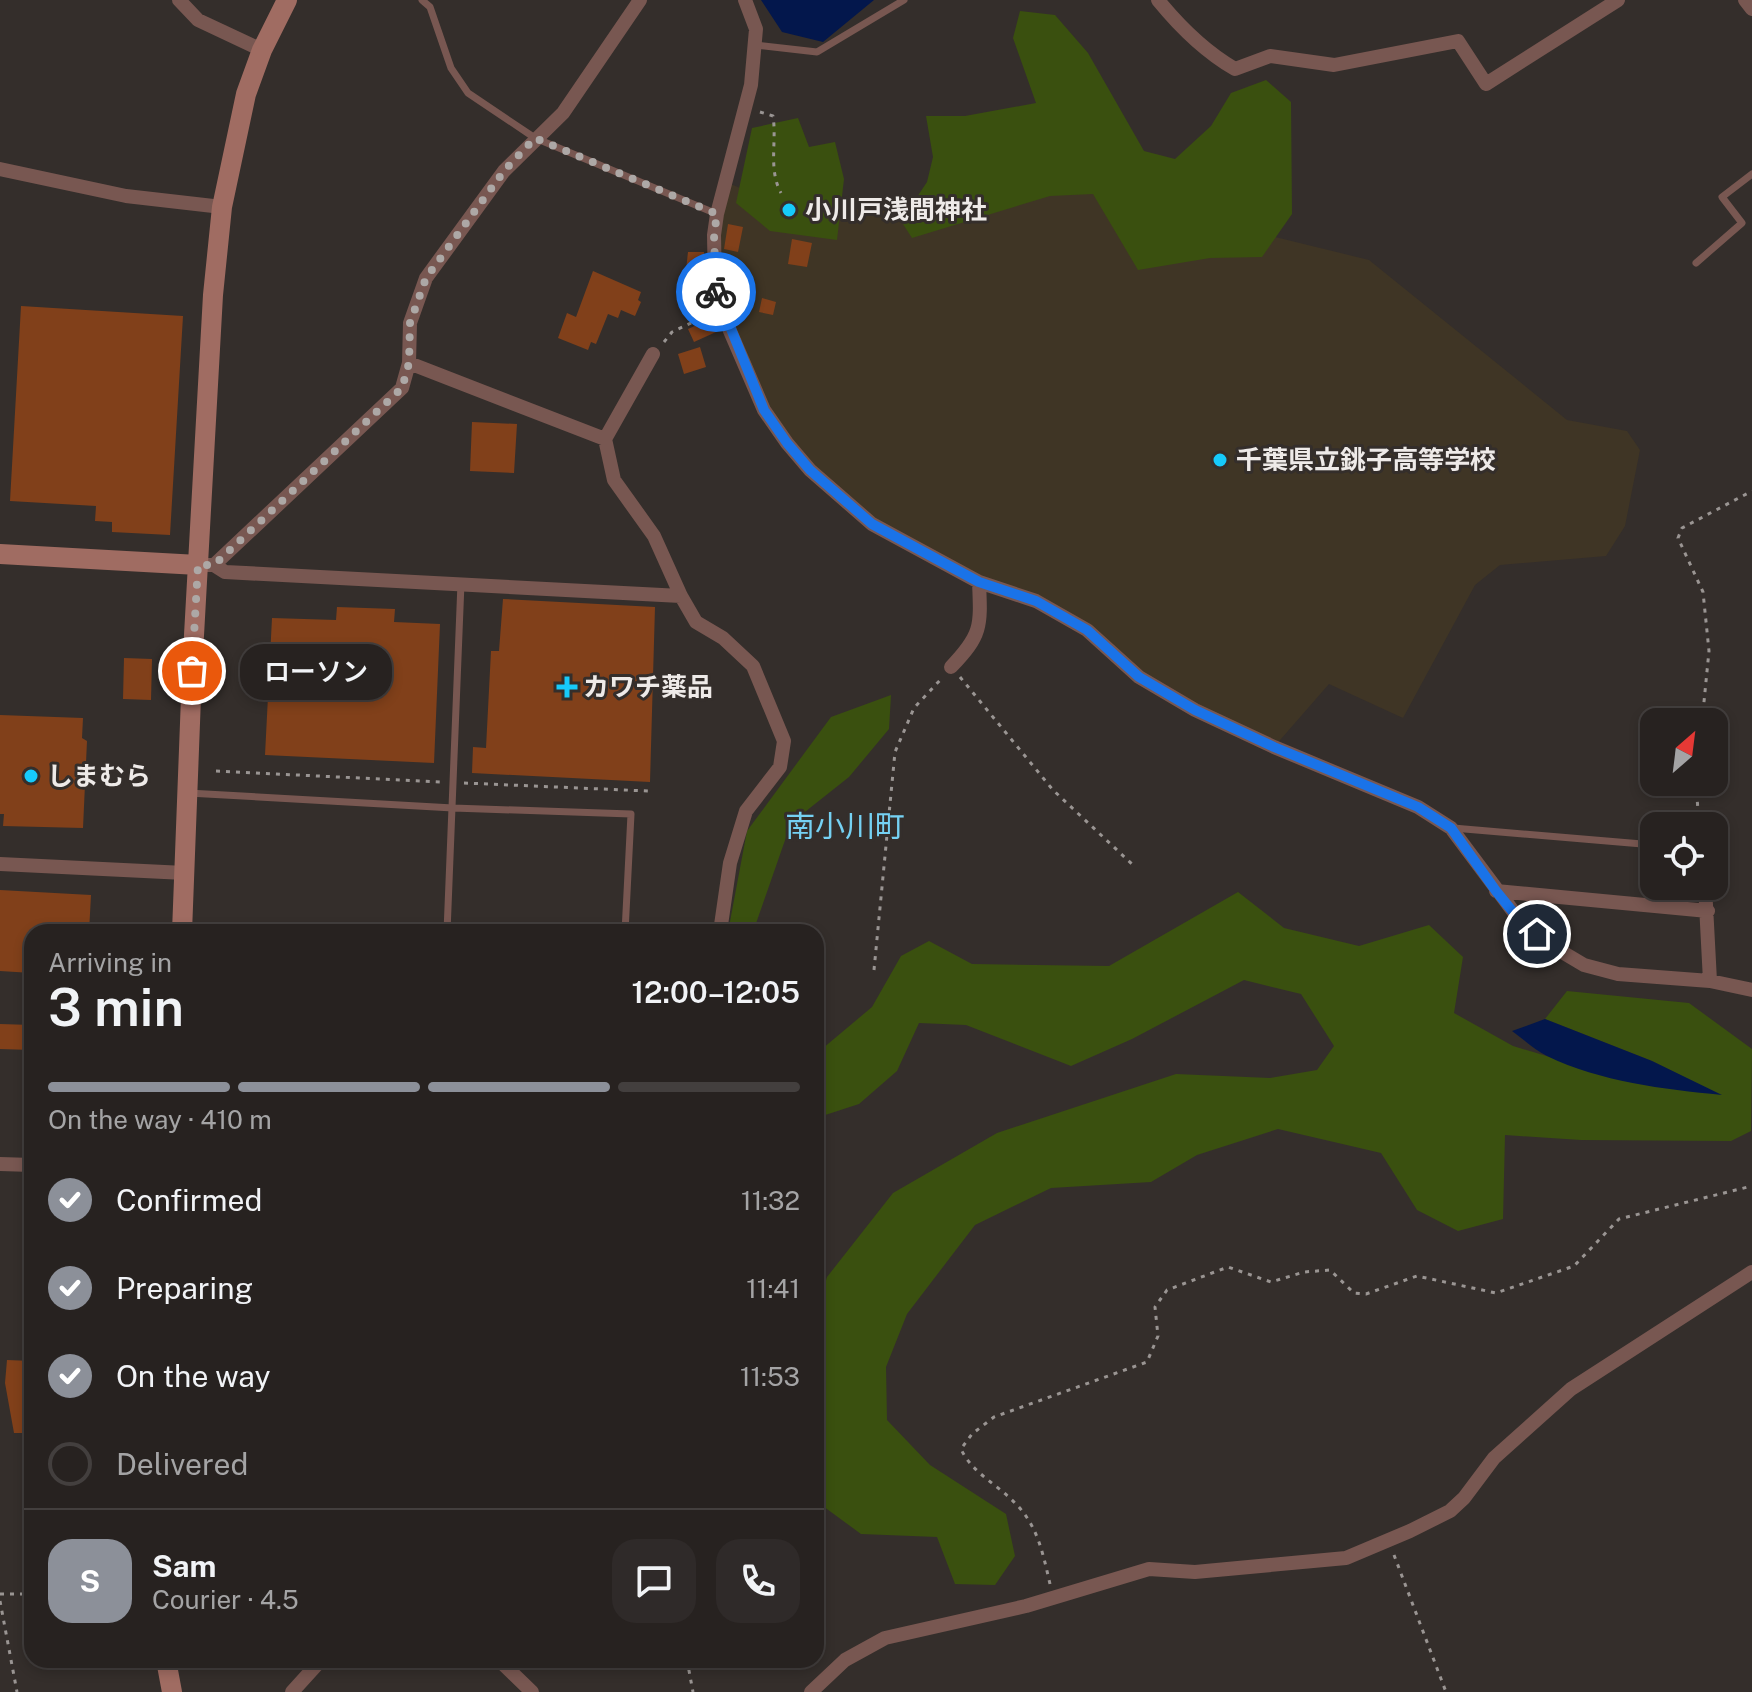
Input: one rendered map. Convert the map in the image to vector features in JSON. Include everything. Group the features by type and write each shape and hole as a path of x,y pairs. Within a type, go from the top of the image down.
{"street":[{"path":"179,0 198,20 262,50"},
{"path":"182,924 188,793 206,565 213,295 222,207 246,94 262,50 287,0"},
{"path":"206,565 402,388 409,363 410,323 426,278 504,171 563,113 640,0"},
{"path":"745,0 756,29 756,45 751,85 717,214 714,235 715,287 721,309 764,410 810,470 872,524 979,582 1036,601 1087,630 1139,677 1195,710 1274,747 1418,807 1451,828 1522,923 1584,965 1618,974 1710,981 1752,990"},
{"path":"1158,0 1179,26 1215,58 1235,69 1270,56 1334,65 1458,41 1486,84 1618,0"},
{"path":"1745,0 1752,9"},
{"path":"0,169 126,196 222,207"},
{"path":"653,354 605,439 614,480 654,536 696,622 723,638 753,666 784,741 780,767 746,811 730,863 721,924"},
{"path":"409,363 605,439"},
{"path":"0,554 206,565 225,572 461,582 681,596"},
{"path":"951,667 973,644 981,619 979,582"},
{"path":"0,864 185,873"},
{"path":"1496,891 1708,911"},
{"path":"1707,900 1710,981"},
{"path":"0,1164 24,1165"},
{"path":"811,1692 845,1660 885,1638 1053,1598 1149,1569 1195,1572 1346,1558 1389,1541 1450,1511 1464,1498 1494,1458 1571,1389 1752,1272"},
{"path":"168,1668 172,1692"},
{"path":"292,1692 314,1668"},
{"path":"507,1668 532,1692"}],"lane":[{"path":"422,0 430,7 451,68 468,93 535,138 717,214"},
{"path":"756,45 817,52 904,0"},
{"path":"1696,263 1742,223 1722,197 1752,174"},
{"path":"447,924 461,582"},
{"path":"188,793 453,808 631,814 625,924"},
{"path":"1451,828 1640,844"}],"path":[{"path":"773,116 776,139 774,180 781,193"},
{"path":"653,354 672,332 721,309"},
{"path":"1703,708 1709,651 1703,592 1678,538 1682,528 1752,491"},
{"path":"874,970 895,752 914,708 951,667 1053,790 1133,865"},
{"path":"216,771 648,791"},
{"path":"1053,1598 1040,1538 1017,1504 966,1461 961,1449 972,1434 994,1417 1147,1362 1158,1336 1155,1307 1167,1290 1228,1267 1271,1282 1304,1272 1330,1270 1354,1293 1366,1294 1417,1276 1496,1293 1574,1266 1619,1219 1752,1186"},
{"path":"1389,1541 1446,1692"},
{"path":"0,1594 24,1594"},
{"path":"0,1601 17,1692"},
{"path":"688,1668 693,1692"}],"shaded area":[{"path":"761,0 874,0 823,42 782,32"},
{"name":"千葉県立銚子高等学校","path":"988,172 1104,174 1255,232 1369,260 1567,420 1627,431 1640,450 1625,526 1606,556 1500,565 1475,585 1403,718 1329,684 1274,747 1195,710 1087,630 979,582 872,524 787,443 721,309 714,235 726,182 780,205 903,212"},
{"path":"1545,1019 1652,1061 1722,1095 1655,1087 1589,1072 1547,1056 1512,1031"}],"green space":[{"path":"1020,11 1055,15 1088,53 1144,151 1175,159 1211,126 1231,93 1266,80 1291,102 1292,214 1262,257 1210,258 1138,270 1093,194 1050,196 912,238 901,221 927,182 933,157 926,116 965,116 1036,103 1013,38"},
{"path":"798,118 809,147 835,142 844,179 837,240 770,231 736,203 752,128"},
{"path":"891,695 889,729 849,777 791,823 756,924 730,924 747,831 831,717"},
{"path":"1238,892 1284,928 1359,946 1429,925 1463,957 1454,1013 1513,1046 1636,1083 1718,1094 1652,1061 1545,1019 1567,991 1689,1003 1752,1049 1751,1131 1731,1141 1581,1140 1505,1135 1503,1219 1458,1231 1417,1210 1381,1153 1278,1129 1197,1155 1151,1182 1051,1188 975,1225 907,1314 886,1367 887,1420 930,1465 1006,1514 1015,1556 995,1585 955,1584 937,1537 861,1534 824,1507 824,1287 827,1277 893,1193 997,1133 1176,1074 1270,1078 1317,1070 1334,1046 1301,994 1244,980 1132,1039 1071,1066 966,1025 919,1023 897,1071 859,1104 824,1115 824,1047 872,1007 901,956 929,941 972,964 1109,966"}],"building":[{"path":"728,224 743,227 738,252 724,249"},
{"path":"792,239 812,243 807,267 788,264"},
{"path":"688,252 704,252 704,288 684,288"},
{"path":"593,271 641,292 638,300 641,302 635,316 621,310 618,318 608,314 596,344 591,342 588,350 558,338 567,313 576,317"},
{"path":"762,298 776,302 773,315 759,312"},
{"path":"21,306 183,316 170,535 112,532 112,522 95,521 96,506 10,501"},
{"path":"710,319 716,332 694,342 688,329"},
{"path":"700,347 706,367 684,374 678,354"},
{"path":"472,422 517,424 514,473 470,471"},
{"path":"503,599 655,607 650,782 472,773 473,747 486,748 491,651 499,651"},
{"path":"337,607 395,609 394,622 440,624 434,763 265,755 272,618 336,620"},
{"path":"124,658 152,659 151,700 123,699"},
{"path":"0,715 83,718 82,738 87,741 83,828 3,826 4,814 0,814"},
{"path":"0,890 91,895 89,924 24,924 24,972 0,971"},
{"path":"0,1024 24,1025 24,1050 0,1049"},
{"path":"7,1360 24,1361 24,1433 14,1433 5,1383"}],"way so far":[{"path":"192,671 198,565 214,565 402,388 409,363 410,323 426,278 504,171 535,138 717,214 714,235 716,292"}],"place":[{"name":"小川戸浅間神社","path":"789,210"},
{"name":"千葉県立銚子高等学校","path":"1220,460"},
{"name":"ローソン","path":"192,671"},
{"name":"カワチ薬品","path":"567,687"},
{"name":"しまむら","path":"31,776"}],"district":[{"name":"南小川町","path":"845,827"}],"route":[{"path":"716,292 764,410 810,470 872,524 979,582 1036,601 1087,630 1139,677 1195,710 1274,747 1418,807 1451,828 1496,891 1522,923 1537,934"}]}
